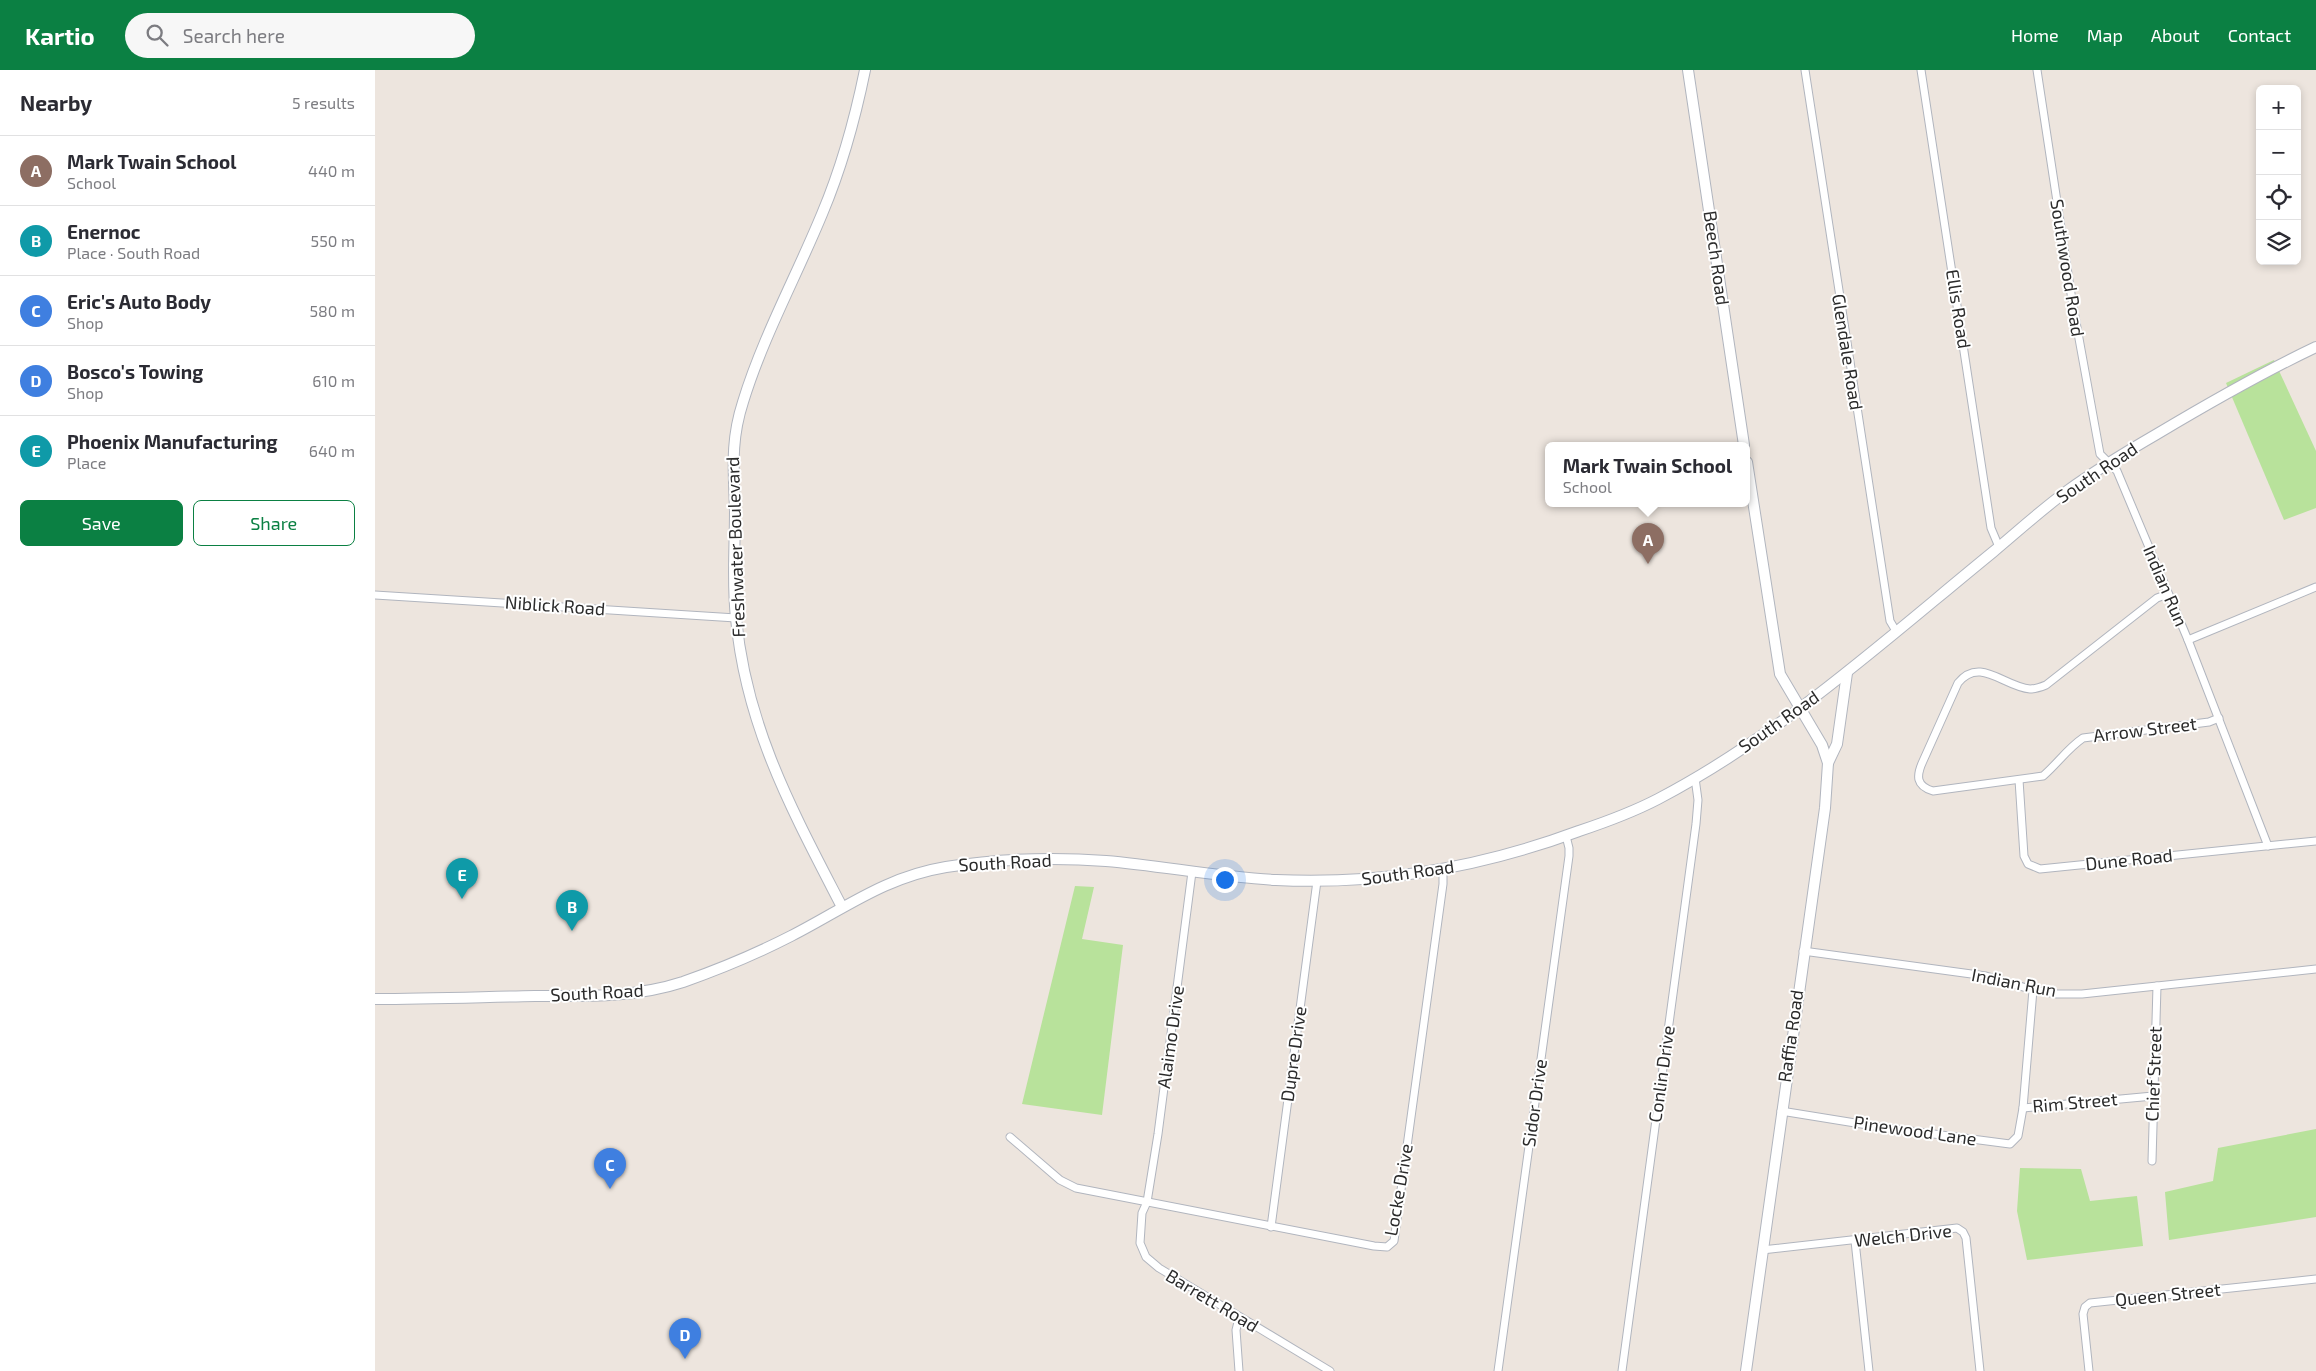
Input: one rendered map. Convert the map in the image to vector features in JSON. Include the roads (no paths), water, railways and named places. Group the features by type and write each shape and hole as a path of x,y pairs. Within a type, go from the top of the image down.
{"main road":[{"name":"Freshwater Boulevard","path":"842,907 787,801 767,754 750,703 736,618 732,452 742,404 761,350 823,212 859,100 865,70"},
{"name":"Beech Road","path":"1688,70 1744,442"},
{"name":"South Road","path":"375,999 593,997 650,991 676,984 750,956 793,935 864,894 927,870 1000,862 1103,861 1272,880 1367,879 1443,870 1485,860 1566,836 1654,801 1695,778 1800,709 1847,673 2064,493 2109,462 2259,374 2316,347"},
{"path":"1750,482 1776,655 1781,674 1800,709"},
{"path":"1828,763 1837,744 1847,673"},
{"name":"Raffia Road","path":"1746,1371 1803,952 1825,808 1828,763 1822,745 1800,709"}],"street":[{"name":"Glendale Road","path":"1805,70 1888,611 1890,621 1896,631"},
{"name":"Ellis Road","path":"1921,70 1991,528 1999,547"},
{"name":"Southwood Road","path":"2037,70 2083,369 2100,454 2109,462"},
{"name":"Indian Run","path":"2109,462 2117,471 2167,594 2188,640 2316,587"},
{"name":"Niblick Road","path":"375,594 736,618"},
{"name":"Arrow Street","path":"2167,594 2157,598 2046,685 2033,689 2021,687 1985,673 1974,671 1965,675 1918,771 1919,782 1925,789 1933,791 2043,776 2073,745 2083,738 2209,722 2219,718 2268,846"},
{"path":"2188,640 2219,718"},
{"name":"Conlin Drive","path":"1622,1371 1697,824 1698,800 1695,778"},
{"name":"Dune Road","path":"2019,780 2024,856 2029,864 2040,869 2316,841"},
{"name":"Sidor Drive","path":"1498,1371 1569,856 1566,836"},
{"name":"Locke Drive","path":"1010,1137 1060,1180 1076,1188 1096,1194 1387,1247 1394,1241 1443,870"},
{"name":"Alaimo Drive","path":"1147,1202 1158,1134 1193,872"},
{"name":"Dupre Drive","path":"1271,1227 1317,881"},
{"name":"Indian Run","path":"1803,952 1986,976 2033,990 2057,994 2082,994 2316,968"},
{"name":"Chief Street","path":"2152,1161 2157,986"},
{"name":"Rim Street","path":"2033,990 2023,1108 2153,1096"},
{"name":"Pinewood Lane","path":"1781,1110 1880,1128 2010,1144 2017,1136 2023,1108"},
{"name":"Barrett Road","path":"1147,1202 1142,1213 1140,1244 1146,1256 1159,1268 1239,1318 1330,1371"},
{"name":"Welch Drive","path":"1762,1250 1957,1228 1963,1232 1966,1238 1980,1371"},
{"path":"1855,1241 1869,1371"},
{"name":"Queen Street","path":"2089,1371 2083,1314 2085,1307 2091,1303 2316,1278"},
{"path":"1239,1318 1236,1330 1239,1371"}],"place":[{"name":"Mark Twain School","path":"1648,564"},
{"name":"Phoenix Manufacturing","path":"462,899"},
{"name":"Enernoc","path":"572,931"},
{"name":"Eric's Auto Body","path":"610,1189"},
{"name":"Bosco's Towing","path":"685,1359"}]}
